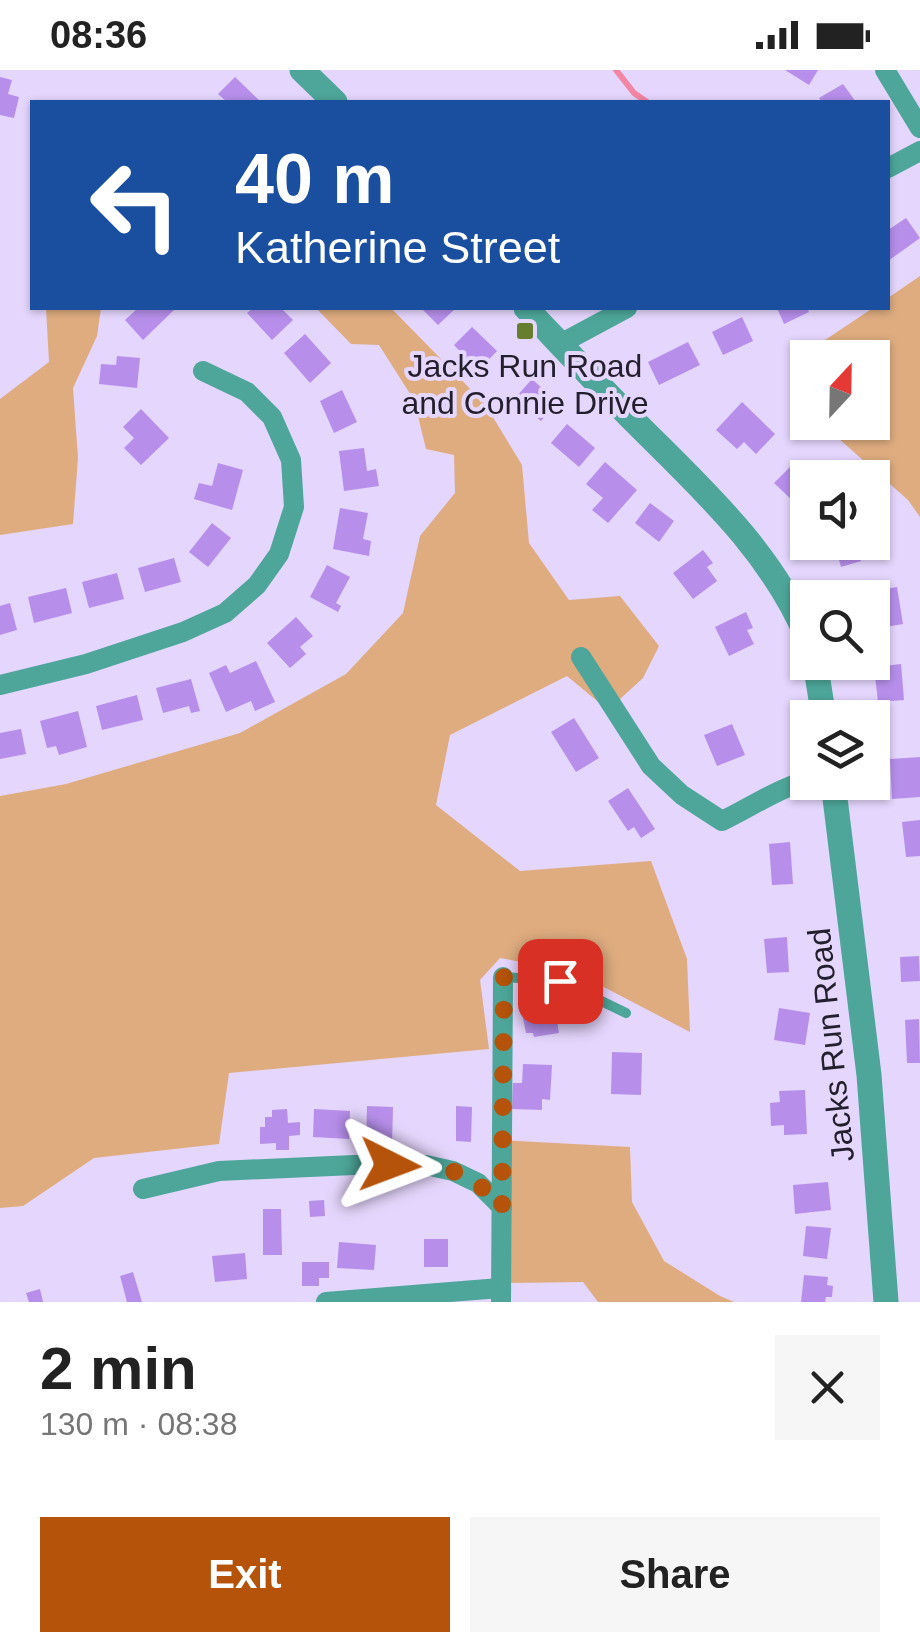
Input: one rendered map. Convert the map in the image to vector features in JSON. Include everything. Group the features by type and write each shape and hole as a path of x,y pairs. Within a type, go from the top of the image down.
{"street":[{"path":"302,70 333,100"},
{"path":"885,70 920,128"},
{"path":"890,167 920,151"},
{"path":"528,310 721,508 790,600"},
{"path":"560,344 623,310"},
{"path":"0,684 86,664 226,613 256,585 279,554 294,506 291,460 272,418 247,392 203,371"},
{"path":"581,657 651,766 682,795 722,820 790,786"},
{"name":"Jacks Run Road","path":"835,800 869,1076 886,1302"},
{"path":"326,1302 500,1295 504,976"},
{"path":"143,1189 219,1172 426,1165 453,1170 478,1183 502,1208"}],"lane":[{"path":"504,976 560,981 626,1013"}],"shaded area":[{"path":"920,276 920,517 890,484 890,460 863,460 840,440 890,440 890,340 825,340 870,310 890,310 890,297"},
{"path":"46,310 101,310 97,336 73,388 78,458 73,524 0,535 0,399 49,362"},
{"path":"318,310 393,310 485,404 522,465 529,543 569,600 620,596 659,646 643,678 608,710 567,676 450,735 436,805 520,871 651,861 687,959 690,1032 575,972 500,958 480,980 489,1049 229,1073 219,1144 94,1158 23,1206 0,1208 0,796 66,784 240,733 346,674 403,613 420,536 455,493 454,455 426,449 414,400 379,345 351,344"},
{"path":"499,1140 630,1147 632,1202 664,1261 734,1302 598,1302 583,1282 508,1283"}],"building":[{"path":"785,70 818,70 809,85"},
{"path":"0,77 12,80 8,94 19,97 14,118 0,115"},
{"path":"235,77 259,100 225,100 218,94"},
{"path":"843,84 855,100 820,100"},
{"path":"906,218 920,238 890,260 890,229"},
{"path":"136,310 174,310 143,340 125,320"},
{"path":"283,310 293,320 272,340 247,313"},
{"path":"423,310 454,310 438,325"},
{"path":"778,310 808,310 809,312 784,324"},
{"path":"742,317 753,341 723,355 712,332"},
{"path":"472,327 497,351 470,379 460,368 468,360 454,345"},
{"path":"305,334 331,363 310,383 284,353"},
{"path":"688,342 700,365 659,385 648,362"},
{"path":"117,356 140,358 137,388 99,384 101,364 116,365"},
{"path":"532,379 557,402 541,421 528,410 523,416 510,404"},
{"path":"342,390 357,422 334,433 320,401"},
{"path":"742,402 775,434 756,454 744,442 737,449 716,430"},
{"path":"141,409 169,438 141,465 124,448 134,438 123,427"},
{"path":"567,424 595,448 579,467 551,443"},
{"path":"364,448 367,471 376,469 379,486 344,491 339,451"},
{"path":"605,462 637,490 608,523 592,510 603,498 586,484"},
{"path":"218,463 243,470 232,510 194,499 199,483 212,486"},
{"path":"790,467 790,498 774,483"},
{"path":"650,503 674,521 659,542 635,523"},
{"path":"340,508 368,513 363,539 371,541 369,556 333,549"},
{"path":"212,523 231,538 208,567 189,552"},
{"path":"703,550 713,563 707,567 717,581 693,599 673,573"},
{"path":"174,558 181,582 145,592 138,568"},
{"path":"839,560 861,560 861,561 841,567"},
{"path":"327,565 350,577 336,603 341,606 338,612 310,597"},
{"path":"117,573 124,599 89,608 82,582"},
{"path":"897,587 903,624 890,626 890,588"},
{"path":"66,588 72,613 34,623 28,597"},
{"path":"10,603 17,630 0,635 0,606"},
{"path":"746,612 753,628 747,630 754,644 729,656 715,627"},
{"path":"296,617 313,636 300,647 306,654 290,668 267,643"},
{"path":"256,661 275,702 255,711 251,701 226,712 209,673 226,665 230,673"},
{"path":"901,664 904,700 878,700 875,680 890,680 890,665"},
{"path":"191,679 200,711 191,713 189,706 163,713 156,688"},
{"path":"137,695 143,720 102,730 96,706"},
{"path":"78,711 87,747 59,755 56,746 47,748 40,721"},
{"path":"574,718 599,758 576,772 551,732"},
{"path":"732,724 745,755 717,766 704,735"},
{"path":"21,729 26,754 0,759 0,733"},
{"path":"920,757 920,797 892,799 890,759"},
{"path":"628,788 655,829 641,838 634,827 628,831 608,801"},
{"path":"920,820 920,856 906,857 902,822"},
{"path":"790,842 793,884 772,885 769,844"},
{"path":"787,937 789,972 767,973 764,939"},
{"path":"919,956 920,981 901,982 900,957"},
{"path":"555,1008 559,1033 534,1037 533,1033 526,1033 522,1013"},
{"path":"779,1008 810,1013 805,1045 774,1040"},
{"path":"919,1019 920,1063 907,1063 905,1020"},
{"path":"612,1052 642,1053 641,1095 611,1094"},
{"path":"523,1064 552,1065 550,1100 542,1099 542,1110 512,1109 513,1083 522,1083"},
{"path":"805,1090 807,1134 784,1135 784,1125 771,1126 770,1103 780,1102 779,1091"},
{"path":"367,1106 393,1107 392,1146 366,1145"},
{"path":"456,1106 472,1107 471,1142 456,1141"},
{"path":"287,1109 288,1123 300,1122 300,1135 289,1136 289,1150 276,1150 276,1143 260,1144 260,1127 265,1127 265,1117 272,1117 272,1110"},
{"path":"314,1109 350,1111 349,1139 313,1137"},
{"path":"828,1182 831,1210 795,1214 793,1185"},
{"path":"324,1200 325,1216 310,1217 309,1201"},
{"path":"263,1209 281,1209 282,1255 263,1255"},
{"path":"806,1226 831,1228 827,1259 803,1256"},
{"path":"424,1239 448,1239 448,1267 424,1267"},
{"path":"339,1242 376,1245 374,1270 337,1268"},
{"path":"245,1253 247,1279 215,1282 212,1256"},
{"path":"302,1262 329,1262 329,1278 319,1278 319,1286 302,1286"},
{"path":"133,1272 142,1302 127,1302 120,1276"},
{"path":"804,1275 828,1277 827,1285 833,1286 832,1297 826,1297 825,1302 801,1302"},
{"path":"40,1289 43,1302 29,1302 26,1293"}],"waterway":[{"path":"616,70 644,100"}],"place":[{"name":"Jacks Run Road and Connie Drive","path":"525,331"}],"route":[{"path":"390,1165 453,1170 478,1183 502,1208 504,976 560,981"}]}
